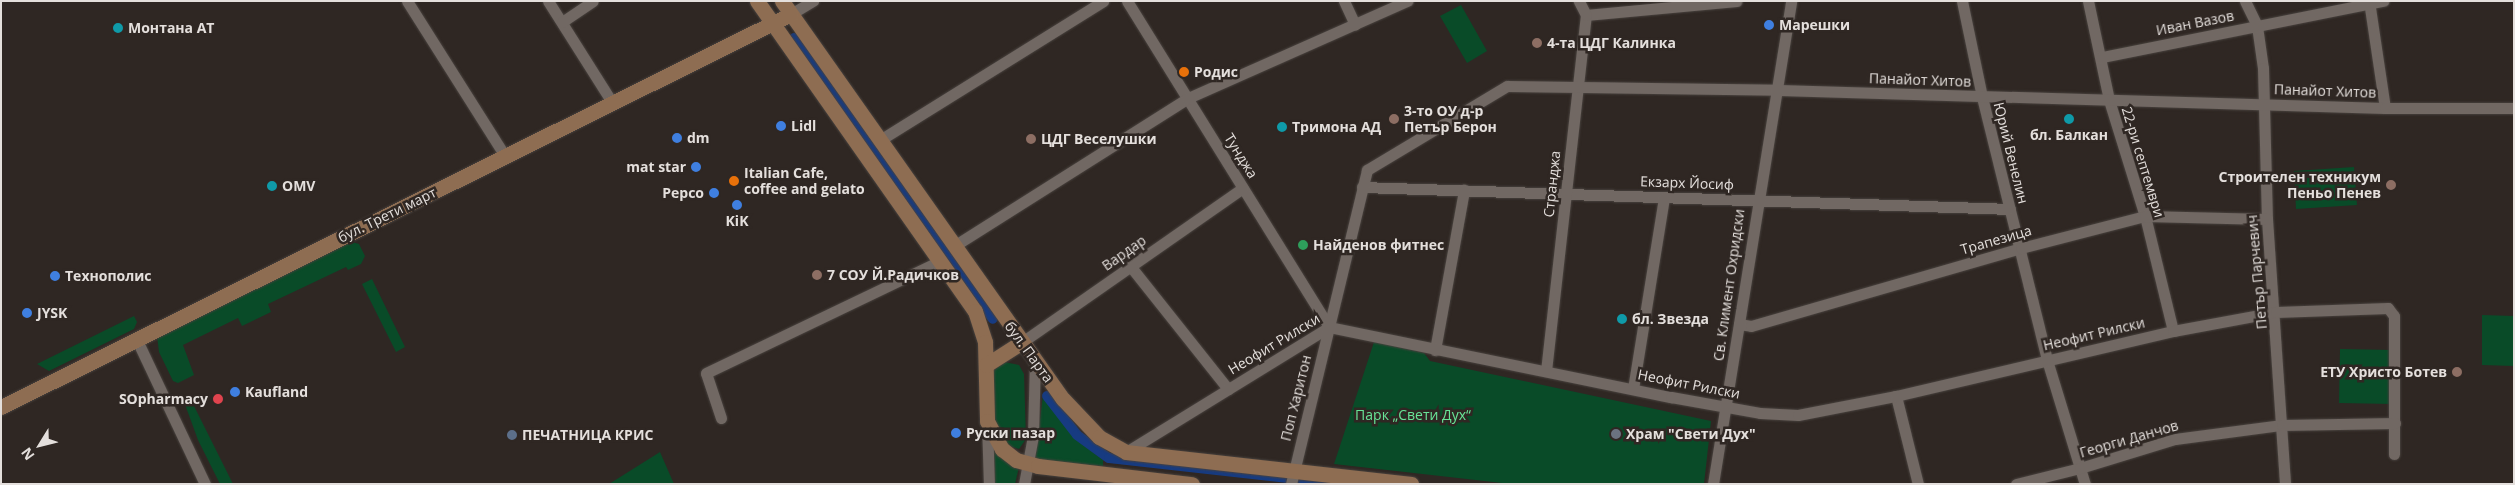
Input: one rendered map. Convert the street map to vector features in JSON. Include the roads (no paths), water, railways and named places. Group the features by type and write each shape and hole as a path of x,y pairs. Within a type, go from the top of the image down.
{"main road":[{"name":"бул. Парта","path":"757,1 980,321 986,365 987,420 1002,449 1028,464 1192,484"},
{"name":"бул. Парта","path":"782,1 1035,360 1081,421 1109,444 1126,452 1292,477 1412,484"},
{"name":"бул. Трети март","path":"1,407 136,338 613,104 791,14"},
{"path":"986,365 1022,342"},
{"path":"1002,356 1014,355 1035,360"}],"street":[{"path":"407,1 505,156"},
{"path":"548,1 613,104"},
{"path":"562,22 593,1"},
{"path":"791,14 813,1"},
{"path":"880,140 1102,1"},
{"name":"Тунджа","path":"1127,1 1329,327"},
{"path":"1344,1 1355,26"},
{"path":"954,246 1188,98 1242,71 1355,26 1407,1"},
{"path":"1579,1 1586,15 1736,1"},
{"name":"Св. Климент Охридски","path":"1713,484 1757,200 1779,90 1791,1"},
{"name":"Юрий Венелин","path":"1962,1 1982,97 2021,248 2047,360 2085,484"},
{"name":"22-ри септември","path":"2088,1 2102,57 2109,100 2145,216 2173,331"},
{"name":"Петър Парчевич","path":"2245,1 2257,26 2263,68 2262,104 2267,219 2276,312 2285,484"},
{"name":"Иван Вазов","path":"2102,57 2383,1"},
{"path":"2370,3 2385,108"},
{"name":"Странджа","path":"1546,371 1586,15"},
{"name":"Панайот Хитов","path":"1362,187 1371,168 1504,87 1578,86 1779,90 2385,108 2514,108"},
{"name":"Екзарх Йосиф","path":"1362,187 2010,209"},
{"name":"Поп Харитон","path":"1292,477 1362,187"},
{"name":"Вардар","path":"1022,342 1243,188"},
{"path":"1436,350 1464,190"},
{"path":"1633,389 1664,197"},
{"name":"Трапезица","path":"1739,324 1751,326 2021,248 2145,216 2267,219"},
{"path":"721,418 706,373 940,261"},
{"path":"1131,267 1228,389"},
{"name":"Неофит Рилски","path":"1126,452 1329,327 1436,350 1760,413 1798,415 1896,396 2173,331 2276,312 2391,309 2395,423"},
{"path":"136,338 205,484"},
{"path":"1024,484 1028,464 1035,360"},
{"path":"1896,396 1918,484"},
{"path":"987,420 989,484"},
{"path":"2394,454 2395,423"},
{"name":"Георги Данчов","path":"2016,484 2080,468 2175,439 2282,425 2395,423"}],"waterway":[{"path":"794,38 993,319"},
{"path":"1047,396 1077,435 1109,458 1339,484"}],"place":[{"name":"Марешки","path":"1769,25"},
{"name":"Монтана АТ","path":"118,28"},
{"name":"4-та ЦДГ Калинка","path":"1537,43"},
{"name":"Родис","path":"1184,72"},
{"name":"3-то ОУ д-р Петър Берон","path":"1394,119"},
{"name":"бл. Балкан","path":"2069,119"},
{"name":"Lidl","path":"781,126"},
{"name":"Тримона АД","path":"1282,127"},
{"name":"dm","path":"677,138"},
{"name":"ЦДГ Веселушки","path":"1031,139"},
{"name":"mat star","path":"696,167"},
{"name":"Italian Cafe, coffee and gelato","path":"734,181"},
{"name":"Строителен техникум Пеньо Пенев","path":"2391,185"},
{"name":"OMV","path":"272,186"},
{"name":"Pepco","path":"714,193"},
{"name":"KiK","path":"737,205"},
{"name":"Найденов фитнес","path":"1303,245"},
{"name":"7 СОУ Й.Радичков","path":"817,275"},
{"name":"Технополис","path":"55,276"},
{"name":"JYSK","path":"27,313"},
{"name":"бл. Звезда","path":"1622,319"},
{"name":"ЕТУ Христо Ботев","path":"2457,372"},
{"name":"Kaufland","path":"235,392"},
{"name":"SOpharmacy","path":"218,399"},
{"name":"Руски пазар","path":"956,433"},
{"name":"Храм \"Свети Дух\"","path":"1616,434"},
{"name":"ПЕЧАТНИЦА КРИС","path":"512,435"}],"park label":[{"name":"Парк „Свети Дух“","path":"1413,415"}]}
